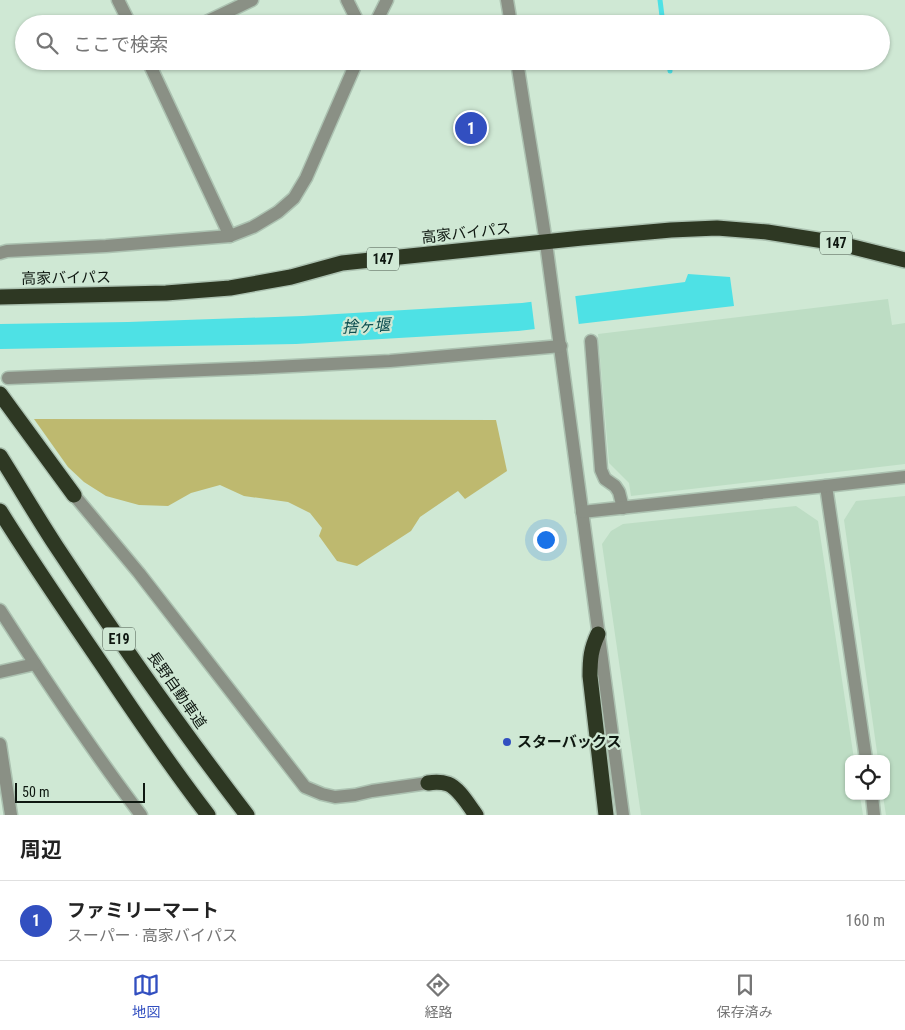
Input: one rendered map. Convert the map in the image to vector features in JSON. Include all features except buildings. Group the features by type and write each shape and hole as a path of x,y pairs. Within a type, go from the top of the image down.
{"highway":[{"name":"高家バイパス","path":"0,297 166,294 230,288 291,277 342,263 671,230 717,228 767,232 837,243 905,260"},
{"path":"0,394 74,494"},
{"name":"長野自動車道","path":"0,456 56,545 149,682 219,780 247,815"},
{"name":"E19","path":"0,511 31,561 125,700 208,815"},
{"path":"598,634 592,646 590,676 606,815"},
{"path":"428,782 449,784 457,790 476,815"}],"street":[{"path":"118,0 126,15"},
{"path":"221,15 252,0"},
{"path":"347,0 354,15"},
{"path":"380,15 387,0"},
{"path":"507,0 510,15"},
{"path":"152,70 230,236"},
{"path":"0,252 230,236 253,226 278,212 294,198 306,178 353,70"},
{"path":"518,70 546,242 623,815"},
{"path":"591,341 601,470 605,479 615,486 619,492 623,508"},
{"path":"8,378 390,361 560,342"},
{"path":"582,512 905,476"},
{"path":"826,486 865,755"},
{"path":"74,494 139,573 306,786 322,794 335,797 354,796 372,791 428,782"},
{"path":"0,610 113,778 141,815"},
{"path":"0,672 35,664"},
{"path":"0,744 11,815"},
{"path":"872,800 874,815"}],"shaded area":[{"path":"888,299 892,325 905,323 905,464 631,496 629,483 609,463 598,334"},
{"path":"34,419 496,420 507,471 465,499 458,491 420,517 411,531 357,566 337,561 319,536 322,528 310,513 288,502 244,496 220,485 191,493 168,506 139,505 106,496 84,482 68,467"},
{"path":"905,496 905,815 886,815 884,800 890,800 890,755 877,755 844,520 856,501"},
{"path":"796,506 818,521 853,755 845,755 845,800 861,800 863,815 641,815 602,544 611,531 623,524"}],"water":[{"name":"捨ヶ堰","path":"688,274 730,277 734,306 518,331 296,344 0,349 0,324 303,316 522,303 685,282"}],"pier":[{"path":"575,294 579,326 535,331 531,299"}],"waterway":[{"path":"660,0 662,15"}],"place":[{"name":"ファミリーマート","path":"471,128"},
{"name":"スターバックス","path":"507,742"}]}
